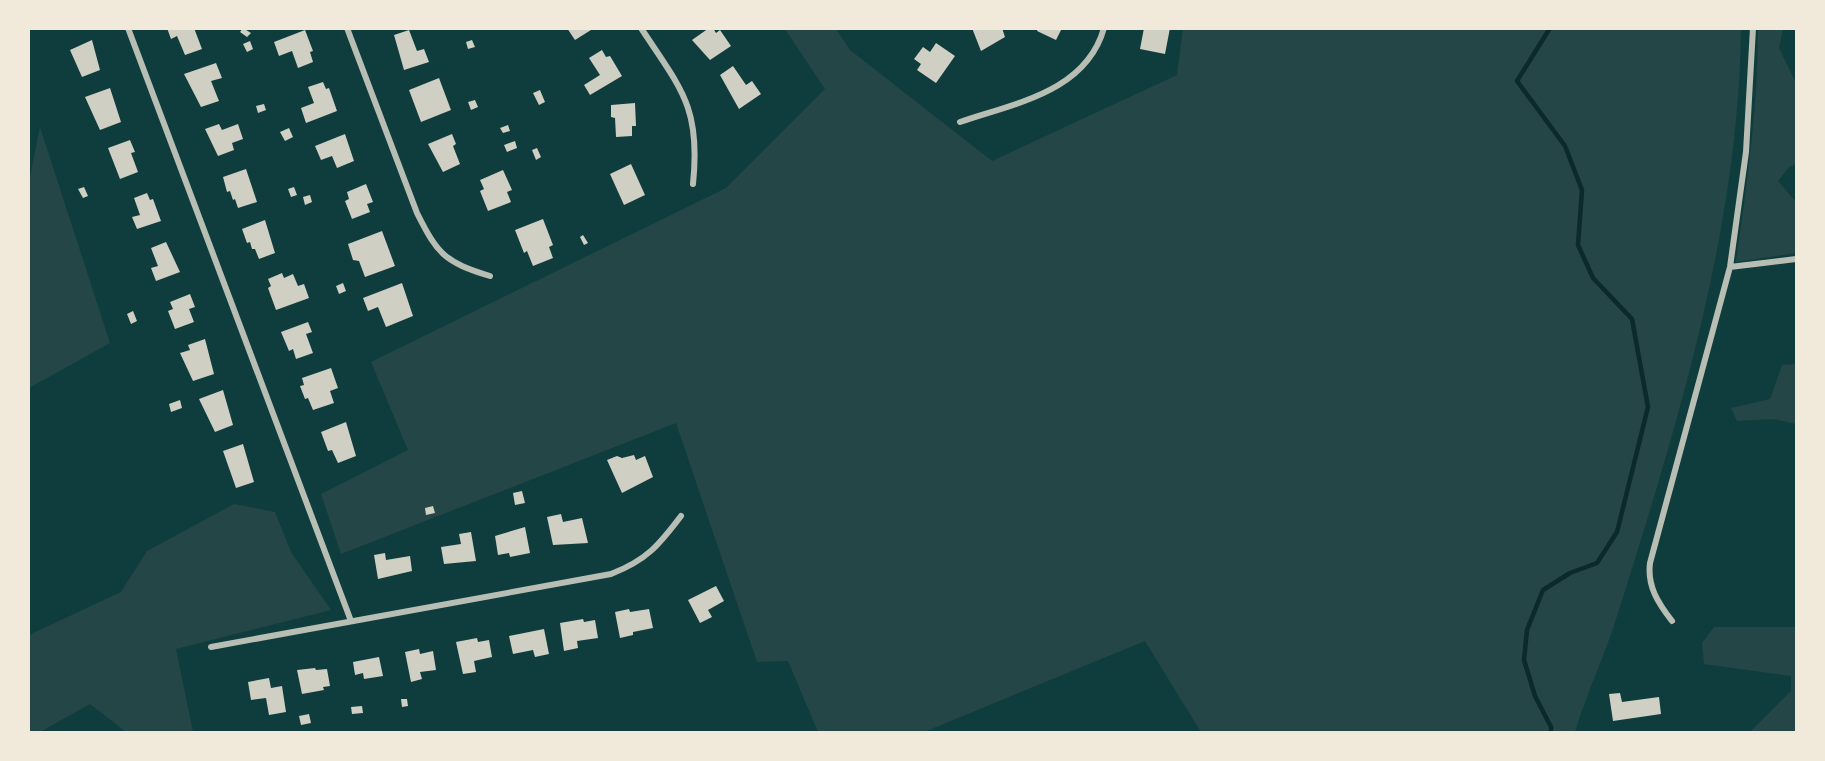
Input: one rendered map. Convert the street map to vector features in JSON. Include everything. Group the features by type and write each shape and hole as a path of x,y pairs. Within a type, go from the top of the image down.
{"street":[{"path":"128,28 351,621"},
{"path":"347,28 417,213 429,237 448,260 490,276"},
{"path":"640,28 675,79 689,108 696,138 693,184"},
{"path":"960,122 1056,88 1072,79 1096,51 1104,28"},
{"path":"1672,621 1655,597 1650,582 1650,562 1730,267 1746,152 1753,28"},
{"path":"1730,267 1797,260"},
{"path":"211,646 611,573 643,560 658,546 681,516"}],"shaded area":[{"path":"785,29 836,29 850,50 992,161 1177,75 1183,29 1741,29 1738,103 1729,177 1717,251 1701,325 1662,471 1613,628 1575,732 1201,732 1145,641 924,732 818,732 788,661 757,662 676,423 341,554 321,494 408,450 371,362 726,188 825,89"},
{"path":"1758,29 1783,29 1779,48 1796,83 1796,164 1789,167 1778,181 1796,202 1796,253 1736,262 1754,116"},
{"path":"40,127 110,343 29,388 28,187"},
{"path":"1796,364 1796,424 1774,419 1737,421 1731,408 1770,399 1782,365"},
{"path":"234,504 275,512 291,552 331,610 176,649 193,732 126,732 90,704 40,732 29,732 29,635 121,592 147,551"},
{"path":"1714,627 1796,627 1796,732 1750,732 1791,691 1791,676 1704,664 1702,643"}],"building":[{"path":"167,28 194,28 202,49 185,55 177,36 171,39"},
{"path":"243,28 251,33 247,37 240,32"},
{"path":"567,28 590,28 591,30 575,40"},
{"path":"709,28 713,28 716,33 720,30 731,46 710,60 692,40"},
{"path":"972,28 1002,28 1005,37 981,51"},
{"path":"1038,28 1062,28 1056,40 1037,31"},
{"path":"1144,28 1170,28 1165,54 1140,49"},
{"path":"305,30 313,51 310,52 313,62 298,68 292,51 279,56 274,42"},
{"path":"409,30 417,51 424,49 429,62 404,70 394,35"},
{"path":"92,40 100,70 82,77 70,50"},
{"path":"472,40 475,47 468,49 466,42"},
{"path":"250,41 253,49 247,52 243,44"},
{"path":"936,43 955,56 936,83 917,70 921,64 914,59 923,47 930,52"},
{"path":"602,50 606,57 610,56 622,76 590,95 584,85 600,75 589,58"},
{"path":"216,63 222,78 211,81 219,101 201,107 184,74"},
{"path":"733,66 746,85 752,81 761,94 739,109 720,75"},
{"path":"439,78 451,110 421,122 409,90"},
{"path":"323,82 326,89 329,88 337,111 306,123 301,108 314,103 308,87"},
{"path":"110,88 121,122 100,130 85,97"},
{"path":"540,90 545,102 539,105 533,93"},
{"path":"475,100 478,107 471,110 468,102"},
{"path":"635,103 636,126 632,126 632,136 616,137 615,118 611,117 611,105"},
{"path":"264,104 266,110 258,113 256,106"},
{"path":"219,124 222,130 238,124 243,139 232,143 234,150 218,156 205,129"},
{"path":"508,125 510,131 503,133 500,128"},
{"path":"289,128 293,137 285,141 280,132"},
{"path":"345,134 354,161 337,168 332,156 321,160 315,146"},
{"path":"452,134 456,144 453,146 460,164 443,172 428,144"},
{"path":"130,140 135,152 131,153 138,172 120,179 108,148"},
{"path":"515,141 517,148 507,152 504,145"},
{"path":"537,148 541,157 536,160 532,150"},
{"path":"631,164 645,195 624,205 610,174"},
{"path":"246,169 257,202 238,208 230,191 227,192 223,177"},
{"path":"503,170 512,190 507,192 511,202 488,211 480,191 484,189 480,180"},
{"path":"366,184 373,202 367,204 370,212 352,219 345,201 349,199 347,192"},
{"path":"84,187 88,196 83,198 78,189"},
{"path":"294,187 297,195 291,197 288,189"},
{"path":"147,193 150,200 153,199 161,221 137,229 132,217 140,215 134,198"},
{"path":"310,195 312,202 305,205 303,197"},
{"path":"543,219 553,245 549,247 553,258 533,266 527,251 524,253 515,230"},
{"path":"265,220 275,253 259,259 250,242 247,243 242,229"},
{"path":"382,231 395,266 365,277 359,261 353,260 348,244"},
{"path":"583,235 588,243 584,245 580,237"},
{"path":"166,242 180,272 156,281 151,268 158,266 151,248"},
{"path":"282,273 284,278 293,274 298,286 304,284 309,298 276,310 268,288 271,286 268,279"},
{"path":"343,283 346,291 339,294 336,286"},
{"path":"402,283 413,316 386,327 378,307 368,311 363,298"},
{"path":"190,294 195,307 189,309 194,322 175,329 168,311 173,309 170,302"},
{"path":"133,311 137,321 131,324 127,314"},
{"path":"308,322 312,332 306,334 313,353 296,359 293,349 289,351 281,332"},
{"path":"205,339 214,374 193,381 180,353 190,350 188,345"},
{"path":"331,368 338,388 330,391 334,403 313,410 300,386 304,385 302,378"},
{"path":"223,390 233,425 215,432 199,399"},
{"path":"180,400 182,408 171,412 169,404"},
{"path":"346,422 356,456 338,463 332,450 328,451 321,432"},
{"path":"243,444 254,482 236,488 223,451"},
{"path":"634,455 636,460 645,456 653,477 622,493 607,460 617,456 622,458"},
{"path":"522,491 525,503 515,505 513,493"},
{"path":"433,506 435,513 426,515 425,508"},
{"path":"561,514 563,522 582,518 588,543 553,545 547,517"},
{"path":"525,527 530,553 510,557 509,553 498,555 495,536"},
{"path":"471,532 476,561 444,564 441,547 461,544 459,534"},
{"path":"385,553 386,560 410,556 412,571 378,579 374,555"},
{"path":"716,586 724,601 708,610 712,617 700,623 688,600"},
{"path":"629,609 630,612 649,609 653,628 633,632 633,635 620,638 615,612"},
{"path":"583,619 584,622 595,620 598,638 577,641 578,648 564,651 560,623"},
{"path":"544,629 549,654 535,657 533,650 513,654 509,636"},
{"path":"477,638 478,642 489,640 492,657 474,661 476,672 463,674 456,642"},
{"path":"419,649 420,654 433,651 436,670 420,672 422,679 411,682 405,652"},
{"path":"379,657 383,676 364,679 363,673 355,675 353,662"},
{"path":"315,668 316,670 327,669 330,686 323,687 324,690 302,694 297,670"},
{"path":"269,678 271,688 282,686 286,712 269,715 266,698 251,700 248,682"},
{"path":"1620,693 1622,702 1659,697 1661,714 1613,721 1609,694"},
{"path":"401,699 407,699 408,706 402,707"},
{"path":"362,706 363,713 352,714 351,707"},
{"path":"309,714 311,723 301,725 299,716"}],"waterway":[{"path":"1550,28 1517,81 1565,146 1582,190 1578,245 1593,278 1632,319 1648,407 1617,532 1597,563 1570,573 1543,590 1527,630 1524,660 1535,696 1551,727 1551,732"}]}
